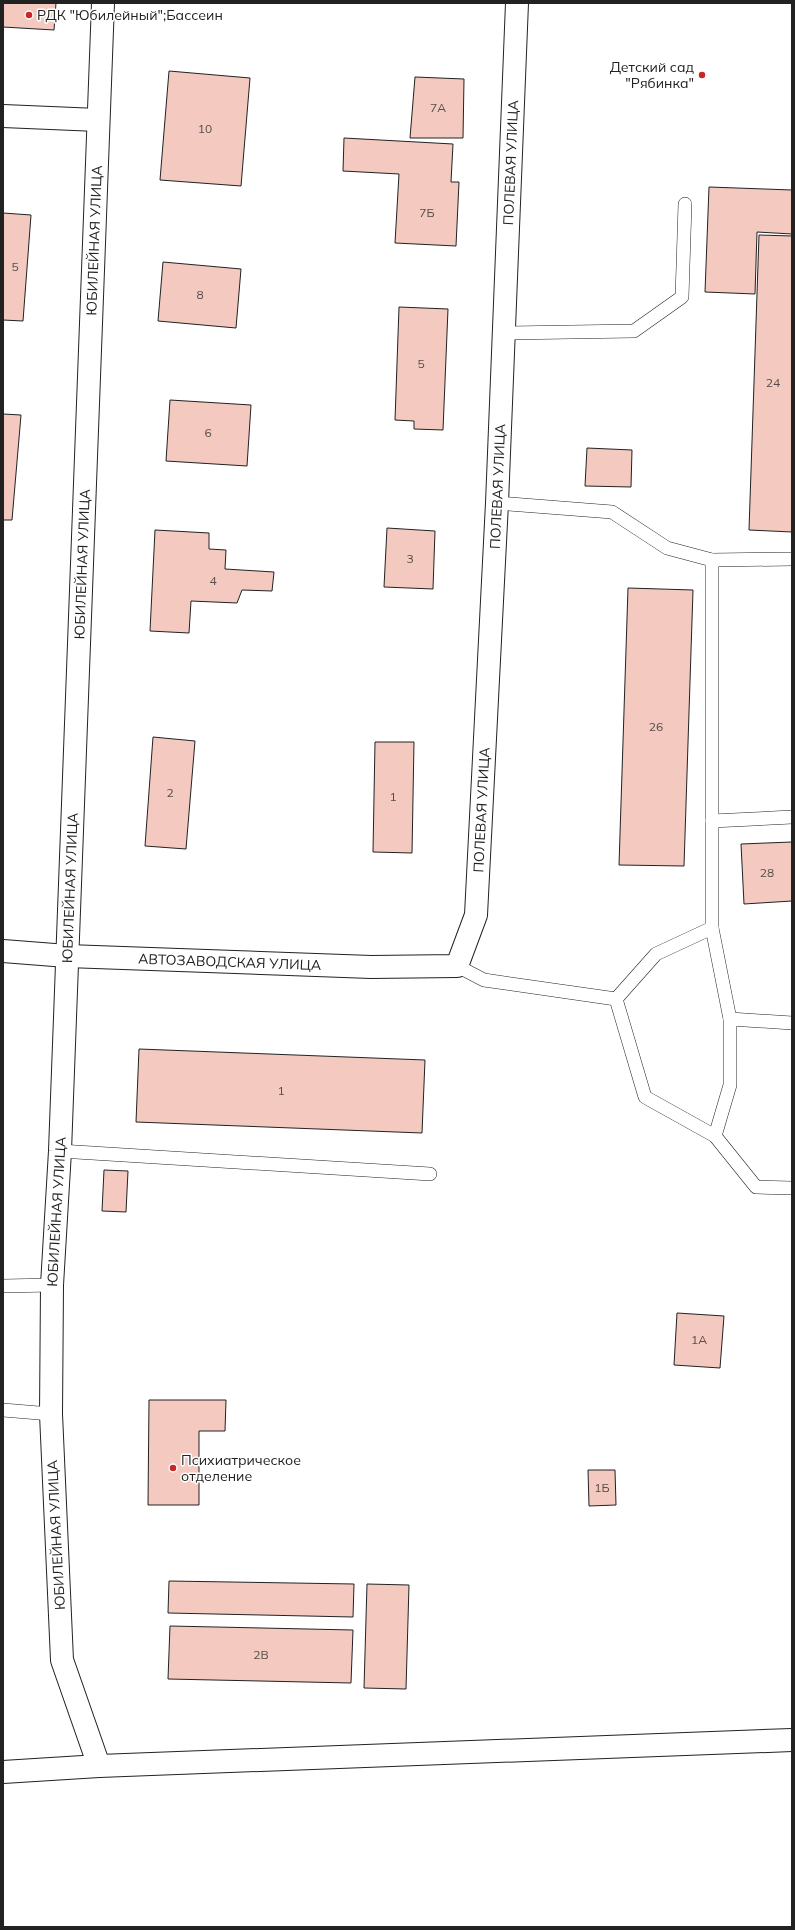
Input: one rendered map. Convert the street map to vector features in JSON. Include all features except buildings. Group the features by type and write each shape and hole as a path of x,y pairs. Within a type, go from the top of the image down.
{"street":[{"name":"ЮБИЛЕЙНАЯ УЛИЦА","path":"99,1766 62,1660 51,1414 52,1285 60,1151 103,3"},
{"name":"ПОЛЕВАЯ УЛИЦА","path":"457,966 476,914 497,503 517,3"},
{"path":"3,116 98,120"},
{"name":"АВТОЗАВОДСКАЯ УЛИЦА","path":"3,951 67,956 371,967 457,966"},
{"path":"3,1772 99,1766 792,1740"}],"lane":[{"path":"504,332 634,331 682,298 685,204"},
{"path":"497,503 612,512 667,548 712,560 792,559"},
{"path":"712,560 712,928 730,1019 730,1085 715,1136"},
{"path":"712,821 792,817"},
{"path":"616,999 656,954 712,928"},
{"path":"457,966 484,980 616,999"},
{"path":"616,999 645,1097 715,1136 756,1187 792,1188"},
{"path":"730,1019 792,1024"},
{"path":"60,1151 430,1174"},
{"path":"3,1286 52,1285"},
{"path":"3,1410 51,1414"}],"place":[{"name":"РДК \"Юбилейный\";Бассеин","path":"29,15"},
{"name":"Детский сад \"Рябинка\"","path":"702,75"},
{"name":"Психиатрическое отделение","path":"173,1468"}]}
